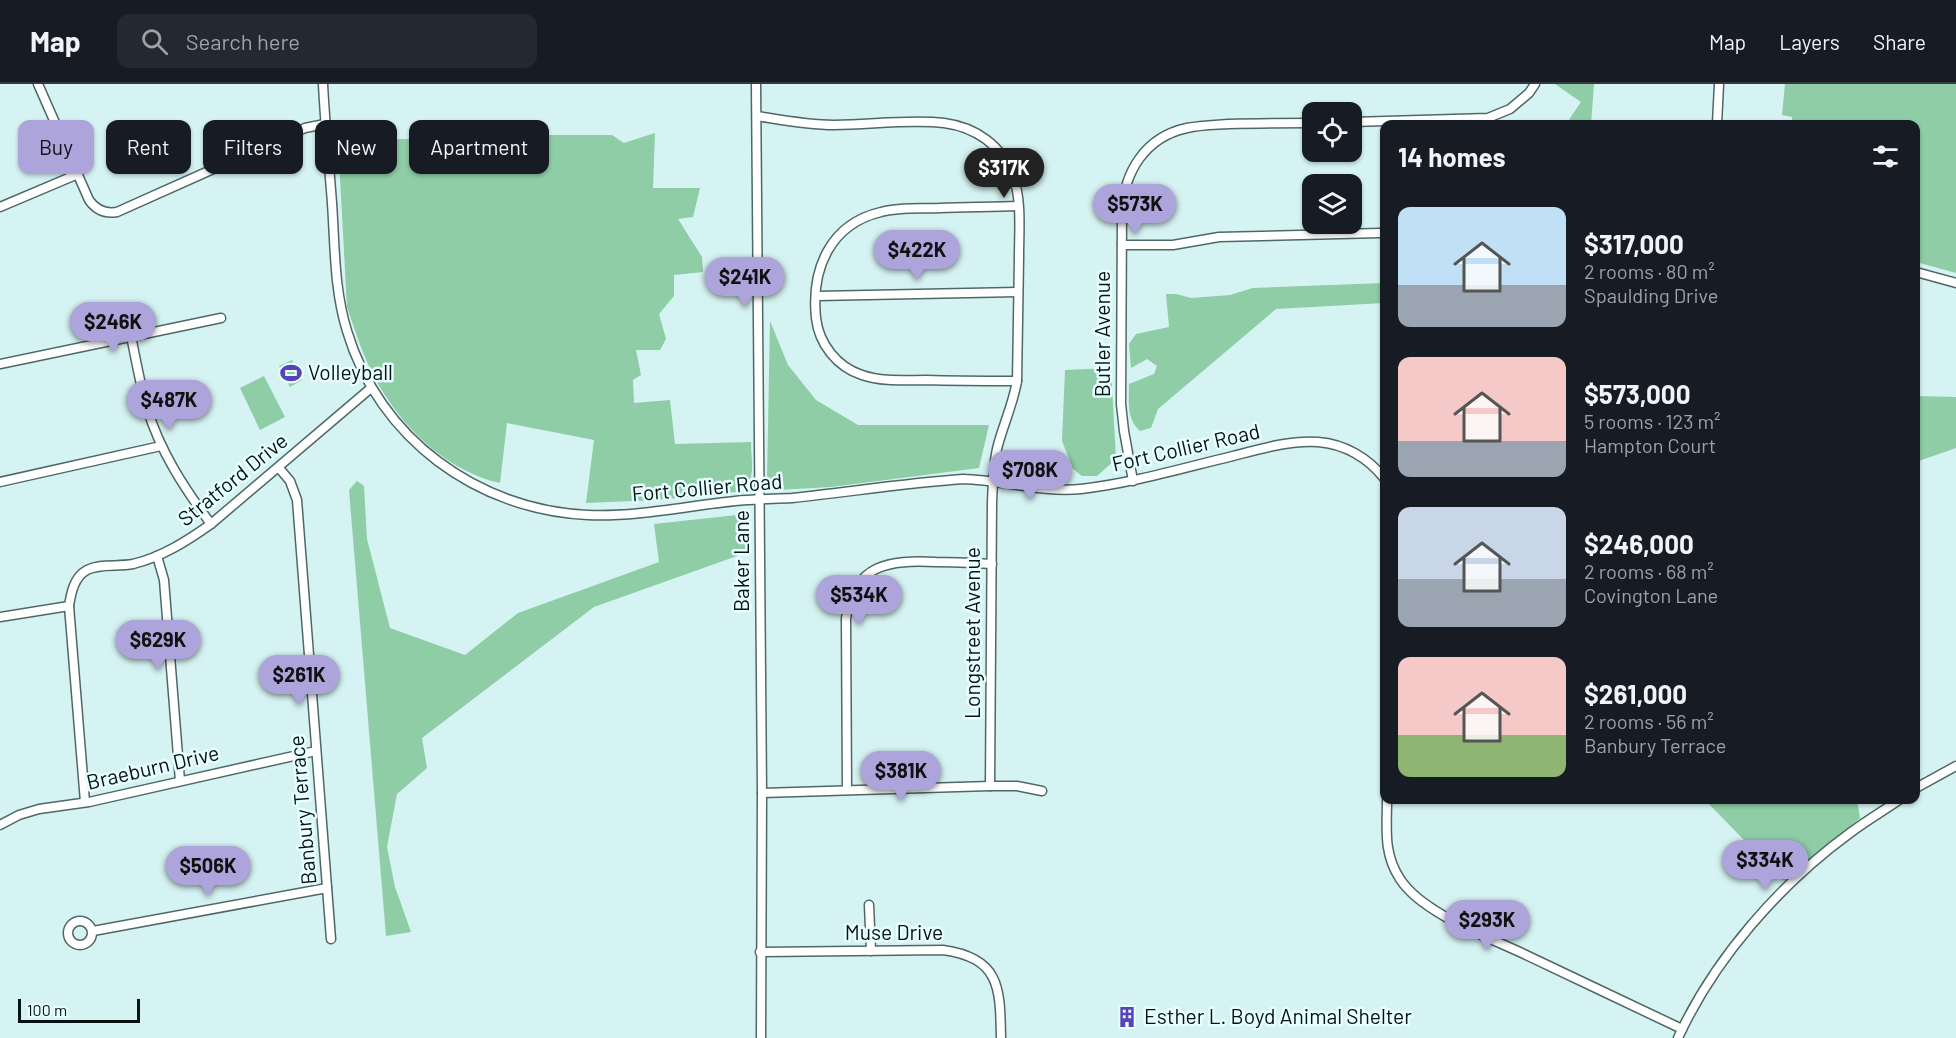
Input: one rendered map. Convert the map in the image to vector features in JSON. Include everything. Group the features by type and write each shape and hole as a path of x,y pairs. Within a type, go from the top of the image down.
{"street":[{"path":"38,84 54,120"},
{"name":"Fort Collier Road","path":"323,84 325,120"},
{"name":"Baker Lane","path":"756,84 762,793 761,1038"},
{"path":"1476,120 1510,109 1529,93 1535,84"},
{"path":"1717,120 1719,84"},
{"name":"Longstreet Avenue","path":"757,116 834,125 930,122 963,127 985,138 1002,155 1014,177 1018,206 1017,381 1014,400 997,448 993,480 990,786"},
{"path":"1362,122 1380,122"},
{"name":"Butler Avenue","path":"1133,481 1121,404 1122,204 1126,183 1137,159 1156,141 1174,132 1198,126 1302,123"},
{"path":"0,207 78,174 89,200 99,210 106,213 117,212 304,128 315,126"},
{"name":"Fort Collier Road","path":"329,174 340,301 354,352 371,388 404,432 444,467 484,491 530,507 560,513 596,515 790,498 947,480 993,480 1038,489 1064,490 1133,481 1265,448 1307,442 1333,444 1346,448 1368,462 1380,474"},
{"path":"1017,381 886,380 864,376 855,373 837,360 823,341 816,316 818,273 825,252 848,227 871,214 894,209 1018,206"},
{"path":"1122,245 1173,245 1219,237 1380,233"},
{"path":"1920,273 1956,283"},
{"path":"817,296 1018,292"},
{"path":"0,364 221,318"},
{"path":"131,336 145,401 162,446 182,485 211,524"},
{"name":"Stratford Drive","path":"85,802 69,606 74,586 86,571 99,566 133,563 157,556 191,538 279,468 371,388"},
{"path":"0,482 162,446"},
{"name":"Banbury Terrace","path":"279,468 290,481 297,500 331,939"},
{"path":"157,556 164,580 180,781"},
{"path":"846,790 846,618 857,587 874,570 895,562 992,564"},
{"path":"0,617 69,606"},
{"name":"Braeburn Drive","path":"0,825 29,811 85,802 316,751"},
{"path":"1920,786 1956,766"},
{"path":"762,793 990,786 1017,786 1042,791"},
{"path":"1387,804 1386,846 1390,859 1400,880 1418,900 1483,935 1682,1029"},
{"path":"1678,1038 1698,998 1720,965 1764,911 1840,841 1893,804"},
{"path":"93,931 327,888"},
{"path":"869,905 871,951"},
{"name":"Muse Drive","path":"760,952 943,950 966,955 981,964 994,979 998,988 1001,1038"}],"green space":[{"path":"1555,84 1594,84 1591,120 1569,120 1581,102"},
{"path":"1785,84 1956,84 1956,273 1920,263 1920,120 1792,120 1792,117 1782,115"},
{"path":"655,133 653,188 700,188 693,217 678,219 702,257 703,272 674,275 674,296 659,314 666,339 660,350 636,350 641,375 633,380 634,403 670,400 675,444 751,442 752,472 750,479 743,489 736,492 657,500 586,503 594,440 507,423 500,483 482,478 448,460 405,422 393,408 372,372 354,329 347,307 340,174 397,174 397,139 409,139 409,174 549,174 549,135 612,135 624,143"},
{"path":"1380,283 1380,303 1276,309 1158,409 1151,428 1140,431 1130,415 1129,384 1154,374 1157,366 1147,359 1131,368 1129,344 1136,334 1169,327 1166,294 1191,298 1230,295 1253,288"},
{"path":"770,321 788,365 816,400 858,425 989,425 979,468 831,487 777,490 771,487 767,479"},
{"name":"Volleyball","path":"292,360 302,380 290,387 279,366"},
{"path":"1111,368 1116,459 1097,476 1082,476 1073,469 1062,441 1065,370"},
{"path":"264,376 285,417 260,430 240,388"},
{"path":"1920,396 1956,397 1956,448 1920,461"},
{"path":"357,481 364,486 367,539 390,628 465,655 518,613 659,562 654,524 737,515 748,522 751,551 594,607 422,738 427,768 397,794 387,847 395,887 411,932 386,936 349,490"},
{"path":"1709,804 1858,804 1860,818 1784,881"}],"place":[{"name":"Volleyball","path":"291,373"},
{"name":"Esther L. Boyd Animal Shelter","path":"1127,1017"}]}
